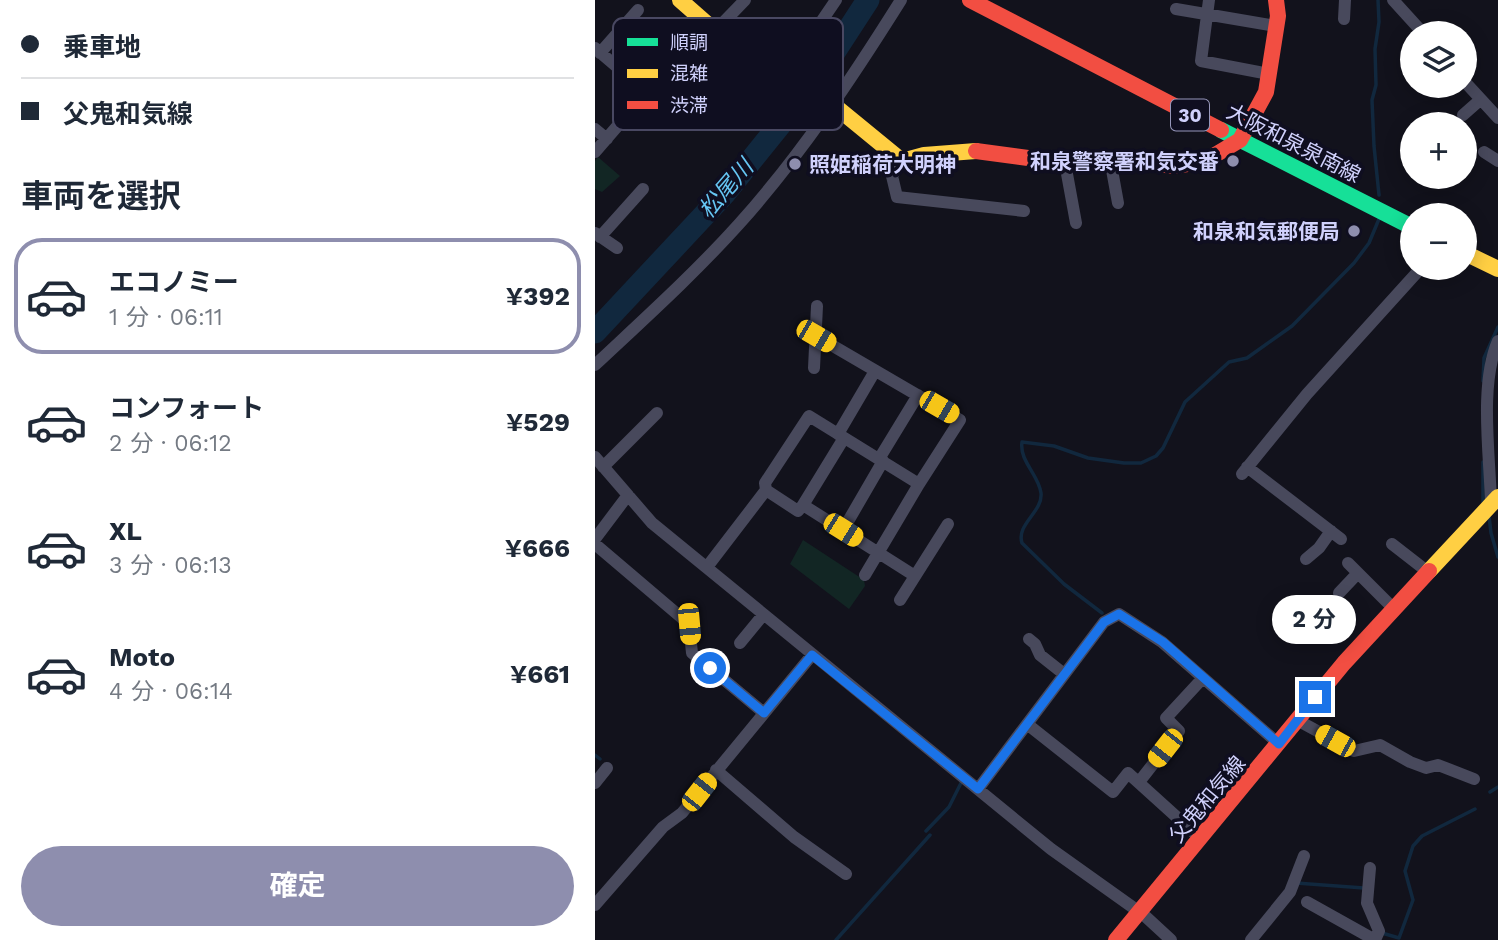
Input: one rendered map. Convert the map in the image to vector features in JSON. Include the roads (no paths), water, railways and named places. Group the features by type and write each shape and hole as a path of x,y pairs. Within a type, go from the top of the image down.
{"main road":[{"path":"680,0 702,18"},
{"name":"大阪和泉泉南線","path":"970,0 989,5 1240,140 1400,221"},
{"path":"843,113 902,161 924,155 971,150 1065,163 1110,159 1175,166 1205,161 1240,140 1266,92 1276,26 1276,0"},
{"path":"1477,259 1498,269"},
{"name":"父鬼和気線","path":"1116,940 1344,663 1494,501"}],"street":[{"path":"728,18 745,0"},
{"path":"824,18 835,0"},
{"path":"843,85 901,0"},
{"path":"1209,0 1201,61 1269,74"},
{"path":"1344,19 1345,0"},
{"path":"1393,0 1412,21"},
{"path":"1177,9 1276,26"},
{"path":"630,18 638,10"},
{"path":"613,35 598,50 613,63"},
{"path":"1477,96 1498,118"},
{"path":"1466,112 1480,100"},
{"path":"595,129 607,139"},
{"path":"595,152 615,130"},
{"path":"595,365 738,225 810,130"},
{"path":"1110,159 1118,203"},
{"path":"902,161 892,176 897,197 925,206 986,213 1024,211"},
{"path":"1065,163 1076,223"},
{"path":"617,248 598,235 643,189"},
{"path":"1306,559 1336,535 1288,506 1244,470 1307,394 1410,280"},
{"path":"814,368 817,306"},
{"path":"816,336 960,419 865,575"},
{"path":"1494,501 1488,386 1492,355 1498,341"},
{"path":"766,490 798,512 875,371"},
{"path":"843,530 918,395"},
{"path":"657,413 599,462 652,523 1051,849 1139,913 1171,940"},
{"path":"706,567 766,490 765,483 809,416 919,484"},
{"path":"628,495 595,541 689,624 692,653 764,713"},
{"path":"803,505 915,576"},
{"path":"900,600 948,524"},
{"path":"1392,544 1428,572"},
{"path":"1348,563 1394,609"},
{"path":"1339,593 1357,574"},
{"path":"978,789 1104,622 1119,614 1163,642 1279,744"},
{"path":"740,643 763,615"},
{"path":"1029,639 1035,644 1040,655 1064,674"},
{"path":"595,905 663,827 682,813 812,655"},
{"path":"1139,782 1179,730 1166,718 1202,679"},
{"path":"1297,720 1354,751 1380,745 1426,768 1438,765 1474,779"},
{"path":"1027,724 1113,792 1128,773 1201,839"},
{"path":"595,783 607,768"},
{"path":"716,770 794,837 846,874"},
{"path":"1251,940 1290,892 1304,856"},
{"path":"1307,902 1375,940 1379,931 1367,903 1370,868"}],"waterway":[{"name":"松尾川","path":"843,38 868,0"},
{"path":"1378,0 1376,85 1372,100 1379,195"},
{"name":"松尾川","path":"595,332 724,194 776,130"},
{"path":"1102,613 1064,584 1022,543 1023,530 1041,500 1037,480 1023,455 1022,442 1054,446 1088,458 1124,463 1141,463 1156,456 1163,448 1185,402 1229,362 1247,358 1292,326 1354,263 1369,243 1379,219"},
{"path":"1483,381 1484,358 1498,327"},
{"path":"1483,462 1483,502"},
{"path":"1489,516 1498,557"},
{"path":"595,755 600,759"},
{"path":"926,831 949,807 962,781"},
{"path":"1490,792 1498,787"},
{"path":"1382,933 1399,938 1413,900 1405,871 1413,846 1422,836 1475,809"},
{"path":"836,940 930,835"},
{"path":"1296,883 1364,888"}],"place":[{"name":"和泉警察署和気交番","path":"1233,161"},
{"name":"照姫稲荷大明神","path":"795,164"},
{"name":"和泉和気郵便局","path":"1354,231"}]}
